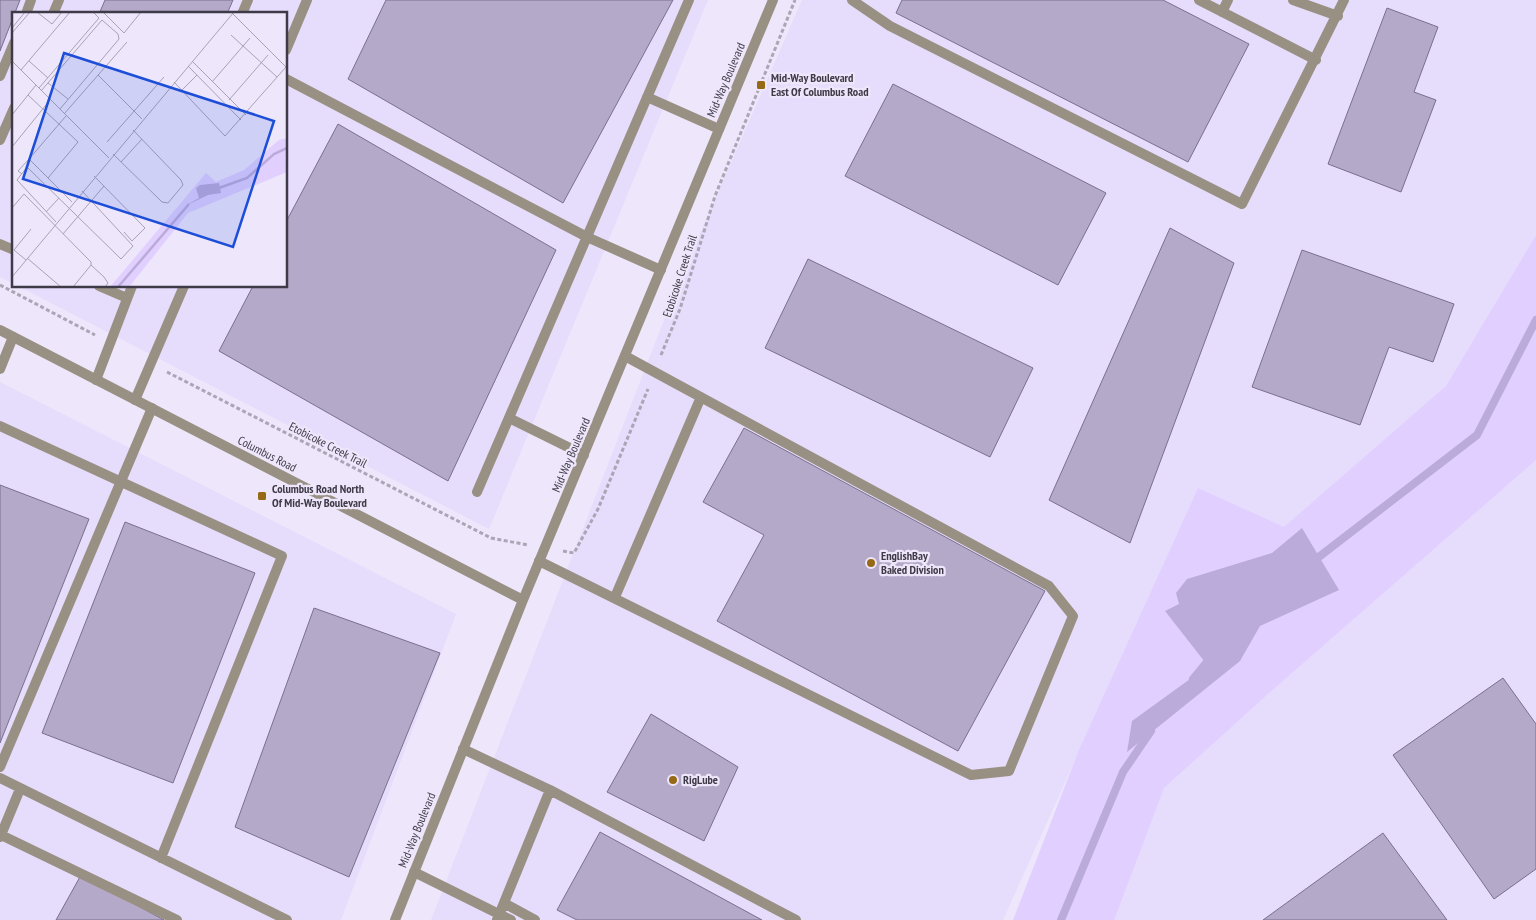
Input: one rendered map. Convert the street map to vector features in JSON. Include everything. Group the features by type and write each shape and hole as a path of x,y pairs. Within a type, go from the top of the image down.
{"street":[{"path":"27,12 31,0"},
{"path":"54,12 59,0"},
{"path":"243,12 248,0"},
{"path":"288,45 307,0"},
{"path":"477,492 689,0"},
{"name":"Mid-Way Boulevard","path":"395,920 539,561 773,0"},
{"path":"1199,0 1316,60"},
{"path":"1222,12 1228,0"},
{"path":"1292,0 1338,16"},
{"path":"856,1 890,26 1242,204 1338,16 1344,0"},
{"path":"0,76 12,48"},
{"path":"288,80 587,237 661,270"},
{"path":"647,97 719,129"},
{"path":"0,140 12,113"},
{"path":"0,244 12,249"},
{"path":"104,288 127,298"},
{"path":"96,380 131,288"},
{"path":"135,400 183,288"},
{"name":"Columbus Road","path":"0,330 523,600"},
{"path":"0,369 13,337"},
{"path":"539,561 971,775 1009,770 1073,616 1049,586 625,356"},
{"path":"615,597 702,397"},
{"path":"0,766 152,408"},
{"path":"509,418 584,455"},
{"path":"0,426 282,556 161,858"},
{"path":"463,749 550,790 796,920"},
{"path":"0,778 288,920"},
{"path":"20,788 0,836 177,920"},
{"path":"498,917 550,790"},
{"path":"414,872 498,917 511,920"},
{"path":"504,903 535,920"}],"path":[{"name":"Etobicoke Creek Trail","path":"574,553 598,509 655,372 680,309 715,196 795,0"},
{"path":"0,285 98,336"},
{"name":"Etobicoke Creek Trail","path":"184,381 491,538"}],"shaded area":[{"path":"0,0 708,0 489,529 22,288 288,288 288,12 12,12 12,283 0,277"},
{"path":"802,0 1536,0 1536,235 1446,386 1284,528 1198,488 1003,920 431,920 678,284"},
{"path":"1536,235 1536,460 1276,687 1164,788 1114,920 1013,920 1079,750 1198,488 1284,527 1446,386"},
{"path":"0,382 456,614 341,920 0,920"},
{"path":"1536,460 1536,920 1110,920 1164,788 1276,687"},
{"path":"1302,528 1339,590 1260,626 1240,661 1127,752 1132,721 1208,666 1165,611 1179,604 1176,593 1187,579 1272,553"}],"building":[{"path":"0,0 20,0 15,12 12,12 12,20 0,51"},
{"path":"105,0 233,0 228,12 100,12"},
{"path":"386,0 673,0 563,203 348,79"},
{"path":"902,0 1163,0 1249,44 1188,162 896,13"},
{"path":"1387,8 1438,27 1414,92 1436,100 1401,192 1328,164"},
{"path":"893,84 1106,193 1058,285 845,176"},
{"path":"338,124 556,250 448,481 219,351 252,288 288,288 288,218"},
{"path":"1170,228 1234,263 1130,543 1049,500"},
{"path":"1302,250 1454,304 1433,362 1389,347 1360,425 1252,387"},
{"path":"808,259 1033,368 990,457 765,348"},
{"name":"EnglishBay Baked Division","path":"744,428 1045,591 958,751 717,621 764,535 703,502"},
{"path":"0,485 89,519 0,743"},
{"path":"125,522 255,573 173,783 42,733"},
{"path":"314,608 440,653 349,877 235,827"},
{"path":"1503,678 1536,724 1536,869 1494,899 1393,755"},
{"name":"RigLube","path":"651,714 738,767 704,841 607,792"},
{"path":"600,832 762,920 577,920 557,910"},
{"path":"1383,833 1447,920 1263,920"},
{"path":"81,875 164,920 56,920"}],"waterway":[{"path":"1311,563 1477,435 1536,320"},
{"path":"1193,679 1211,657"},
{"path":"1061,920 1123,772 1151,731"}],"place":[{"name":"Mid-Way Boulevard East Of Columbus Road","path":"761,85"},
{"name":"Columbus Road North Of Mid-Way Boulevard","path":"262,496"},
{"name":"EnglishBay Baked Division","path":"871,563"},
{"name":"RigLube","path":"673,780"}]}
